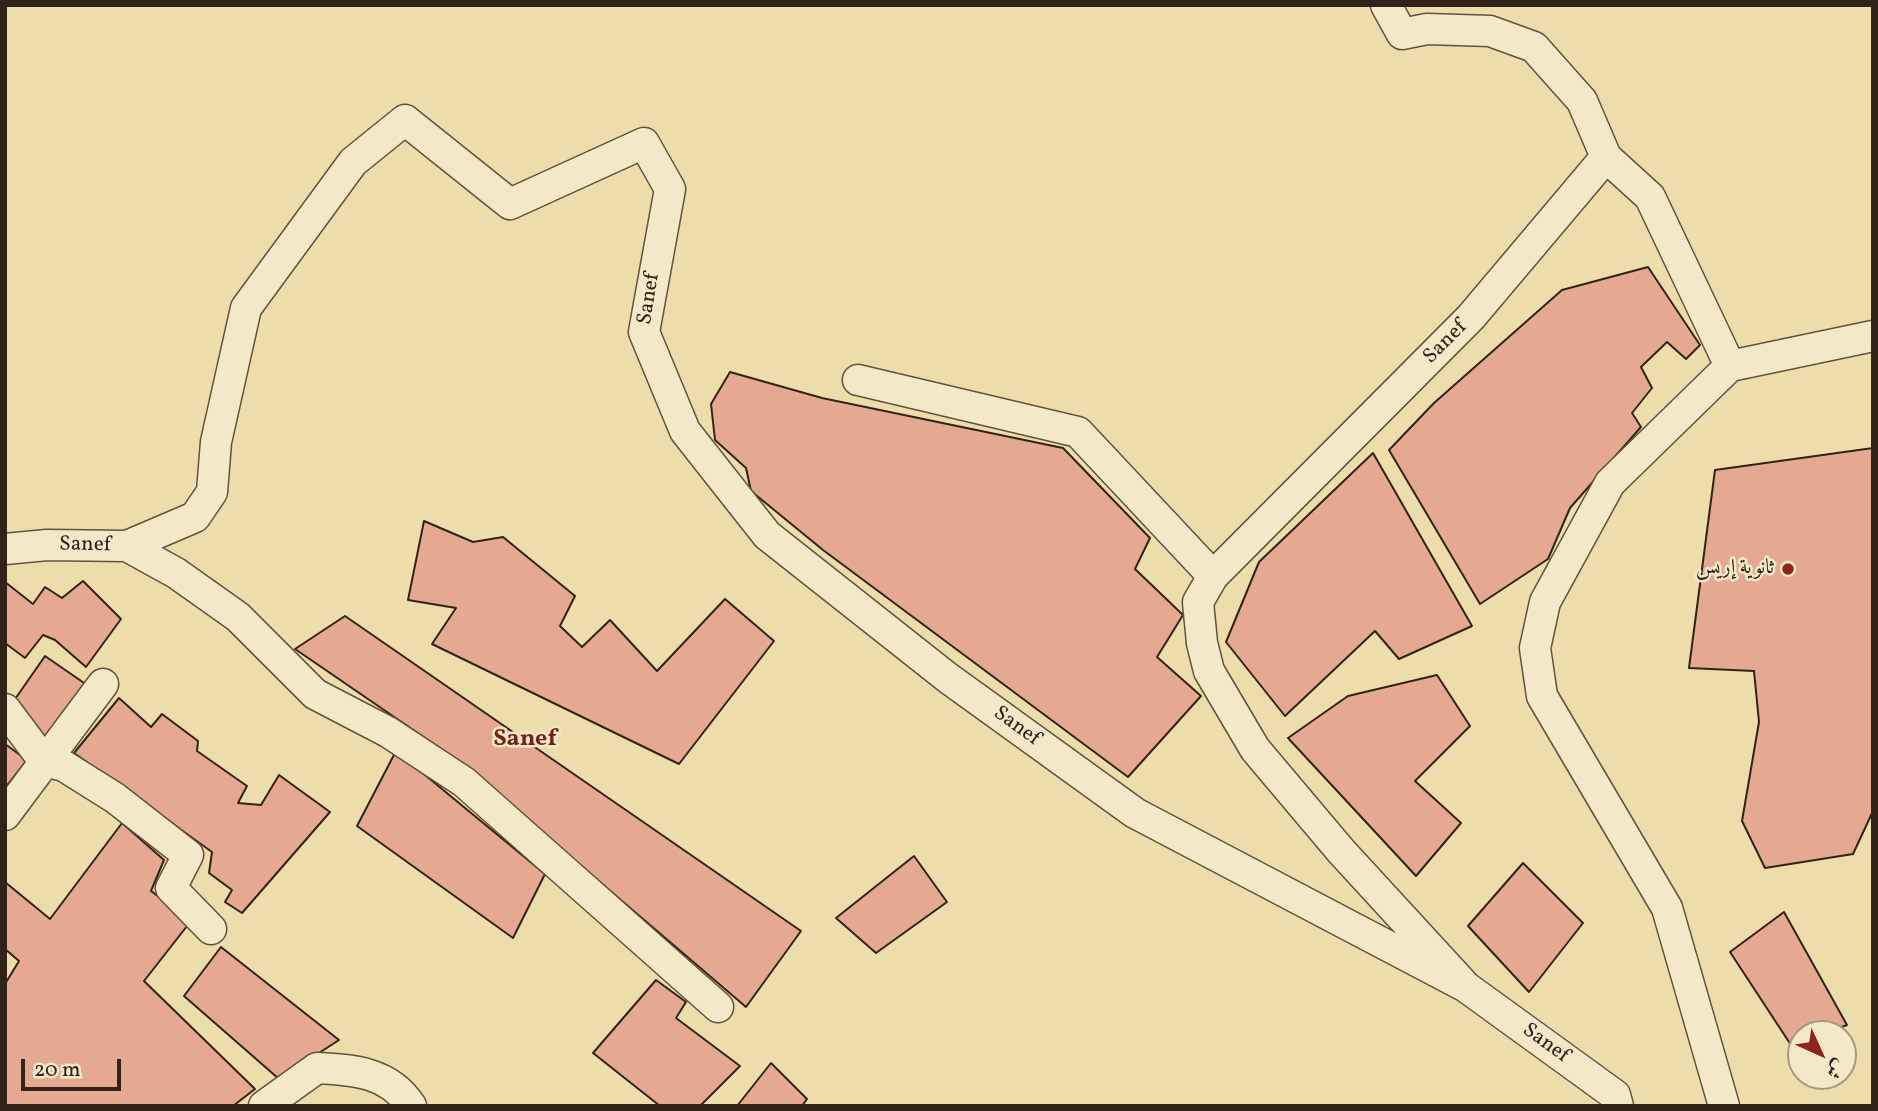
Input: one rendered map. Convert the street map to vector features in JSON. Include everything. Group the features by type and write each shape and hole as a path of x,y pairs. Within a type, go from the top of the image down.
{"street":[{"path":"1386,5 1402,34 1427,29 1490,31 1534,47 1582,101 1606,157 1650,198 1730,366"},
{"name":"Sanef","path":"5,549 47,545 127,546 195,517 212,492 216,442 246,308 353,162 405,120 510,204 644,143 670,189 644,332 685,431 767,535 948,678 1135,813 1466,987 1615,1095 1618,1106"},
{"name":"Sanef","path":"1466,987 1341,851 1255,749 1209,671 1198,602 1213,576 1471,317 1606,157"},
{"path":"1724,1106 1667,908 1542,696 1535,648 1545,602 1610,483 1730,366 1873,336"},
{"path":"858,380 1079,432 1213,576"},
{"path":"127,546 176,573 238,617 315,694 388,732 464,782 718,1007"},
{"path":"5,815 103,684"},
{"path":"5,709 44,761 64,766 115,798 188,855 171,888 211,929"},
{"path":"264,1106 317,1068 371,1074 402,1092 411,1106"}],"building":[{"path":"1648,267 1700,345 1686,359 1667,342 1641,367 1652,388 1632,413 1641,427 1570,508 1548,559 1480,604 1389,450 1434,403 1562,290"},
{"path":"730,372 822,398 1063,448 1150,538 1135,569 1183,615 1157,657 1201,696 1128,777 823,550 751,491 746,468 715,440 711,404"},
{"name":"ثانوية إريس","path":"1873,448 1873,811 1853,854 1765,868 1742,821 1759,722 1754,671 1689,668 1715,470"},
{"path":"1373,453 1472,626 1399,659 1375,631 1285,716 1226,642 1259,562"},
{"path":"424,521 473,542 503,537 575,596 560,626 582,647 610,620 657,671 725,599 774,641 679,764 432,644 456,608 408,600"},
{"path":"83,581 121,619 86,667 55,640 43,635 25,658 5,643 5,582 33,604 45,587 62,598"},
{"path":"345,616 801,931 746,1007 457,760 295,649"},
{"path":"45,656 87,685 46,744 13,702"},
{"path":"1437,675 1470,726 1415,781 1461,823 1416,876 1288,738 1348,696"},
{"path":"119,698 151,727 162,714 198,741 197,751 247,786 238,803 261,805 279,775 330,812 242,913 225,902 232,890 209,873 212,852 74,753"},
{"path":"5,744 27,760 5,788"},
{"path":"396,751 545,874 513,938 357,826"},
{"path":"122,823 164,860 151,891 191,921 144,981 255,1089 233,1106 5,1106 5,984 19,961 5,949 5,882 50,919"},
{"path":"914,856 947,902 876,953 836,918"},
{"path":"1523,863 1583,923 1529,992 1468,926"},
{"path":"1784,912 1844,1020 1787,1020 1787,1039 1730,952"},
{"path":"221,947 339,1040 279,1079 184,996"},
{"path":"656,980 686,1002 676,1018 740,1066 700,1106 660,1106 593,1053"},
{"path":"771,1063 807,1099 802,1106 737,1106"}],"place":[{"name":"ثانوية إريس","path":"1788,569"}],"district":[{"name":"Sanef","path":"525,741"}]}
